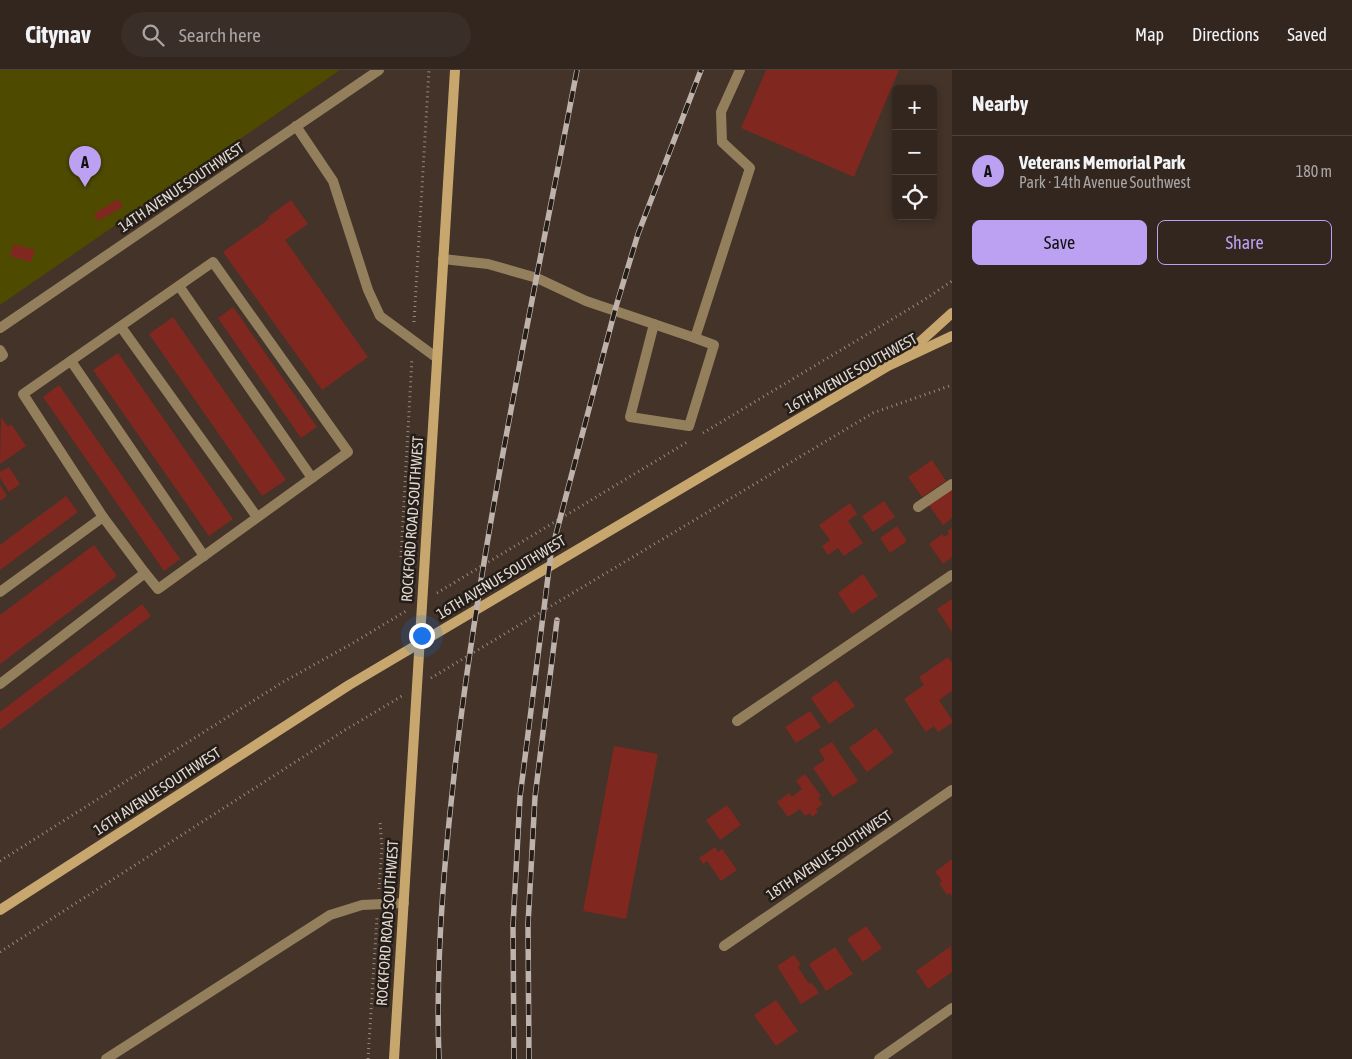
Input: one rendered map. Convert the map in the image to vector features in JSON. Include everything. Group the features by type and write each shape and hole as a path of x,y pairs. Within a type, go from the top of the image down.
{"main road":[{"name":"ROCKFORD ROAD SOUTHWEST","path":"394,1059 455,70"},
{"path":"901,359 952,313"},
{"name":"16TH AVENUE SOUTHWEST","path":"0,910 349,685 888,366 952,336"}],"street":[{"name":"14TH AVENUE SOUTHWEST","path":"0,328 379,70"},
{"path":"695,338 750,168 722,142 721,112 740,70"},
{"path":"296,126 333,182 368,290 380,316 437,358"},
{"path":"443,259 488,264 537,278 586,301 654,324 695,338 714,345 689,426 630,417 654,324"},
{"path":"213,262 348,452 158,589 103,518 23,394 179,286 213,262"},
{"path":"179,286 312,478"},
{"path":"121,326 257,517"},
{"path":"0,350 3,355 0,357"},
{"path":"71,361 204,556"},
{"path":"918,507 952,484"},
{"path":"0,592 103,518"},
{"path":"0,684 145,573"},
{"path":"737,720 952,575"},
{"name":"18TH AVENUE SOUTHWEST","path":"724,946 952,790"},
{"path":"106,1059 330,915 362,905 404,903"},
{"path":"879,1059 952,1008"}],"path":[{"path":"401,557 429,70"},
{"path":"702,433 924,300 952,280"},
{"path":"431,679 873,413 952,385"},
{"path":"430,597 694,438"},
{"path":"0,861 283,682 413,607"},
{"path":"0,952 405,694"},
{"path":"368,1059 382,847 380,823"}],"shaded area":[{"path":"0,70 340,70 0,305"}],"building":[{"path":"766,70 899,70 854,177 741,128"},
{"path":"118,199 123,207 98,221 94,214"},
{"path":"291,200 308,224 285,240 368,357 322,390 223,252 269,219 268,217"},
{"path":"14,244 35,250 31,262 10,256"},
{"path":"233,307 317,427 301,438 218,318"},
{"path":"173,317 286,480 262,496 149,334"},
{"path":"118,353 233,519 209,536 93,370"},
{"path":"59,385 180,559 164,571 43,397"},
{"path":"1,417 8,427 11,424 26,446 0,464"},
{"path":"932,460 946,481 922,497 908,477"},
{"path":"9,467 20,484 9,492 0,478 0,472"},
{"path":"0,485 7,496 0,501"},
{"path":"952,488 952,518 943,525 928,504"},
{"path":"66,496 78,512 0,570 0,545"},
{"path":"884,501 895,517 873,532 862,516"},
{"path":"850,503 857,514 848,521 863,543 844,556 838,548 828,555 822,546 830,540 819,525"},
{"path":"897,526 907,541 890,553 880,538"},
{"path":"952,528 952,557 943,564 929,544 942,534 944,537 949,534 947,531"},
{"path":"94,545 117,576 0,664 0,615"},
{"path":"863,574 878,596 852,614 838,593"},
{"path":"952,599 952,632 937,609"},
{"path":"142,604 151,616 0,730 0,712"},
{"path":"948,657 952,663 952,691 939,700 952,723 938,732 934,726 926,732 904,699 924,685 919,677"},
{"path":"836,680 855,706 829,724 811,698"},
{"path":"810,711 821,727 796,743 785,727"},
{"path":"876,728 894,752 867,772 849,748"},
{"path":"832,742 858,781 833,797 813,768 825,760 819,750"},
{"path":"614,746 658,754 626,919 583,911"},
{"path":"805,774 821,796 818,798 823,804 816,809 818,812 812,817 810,813 805,816 800,809 788,817 777,802 789,793 792,797 802,789 796,781"},
{"path":"727,805 741,825 720,840 706,820"},
{"path":"715,847 718,852 722,849 737,870 721,881 707,861 703,864 699,858"},
{"path":"952,859 952,896 950,893 947,895 939,883 942,881 935,872"},
{"path":"866,926 882,948 863,962 847,939"},
{"path":"951,946 952,972 928,989 916,971"},
{"path":"835,947 853,974 826,991 809,964"},
{"path":"794,955 801,965 798,967 809,984 811,982 819,993 801,1004 777,966"},
{"path":"776,1000 798,1031 776,1046 754,1015"}],"railway":[{"path":"439,1059 440,936 446,855 470,650 513,400 577,70"},
{"path":"514,1059 513,926 520,797 551,553 615,310 638,234 701,70"},
{"path":"529,1059 528,924 535,797 557,620"}],"place":[{"name":"Veterans Memorial Park","path":"85,187"}]}
